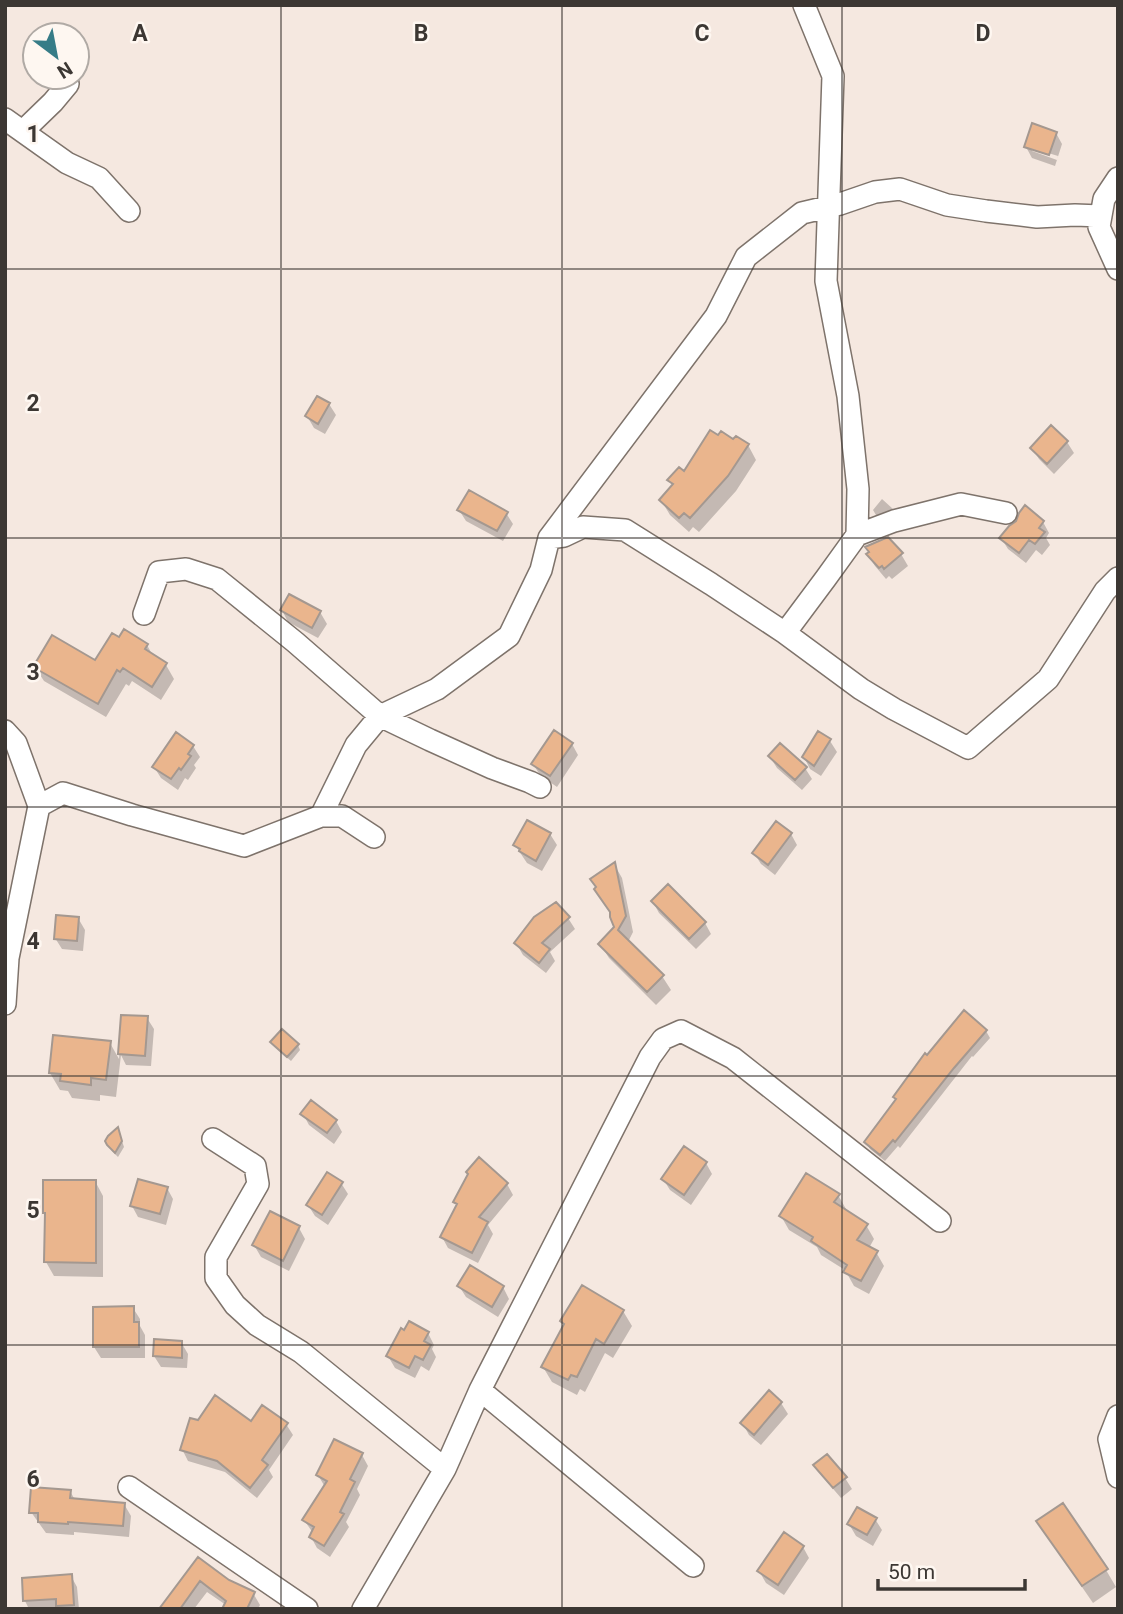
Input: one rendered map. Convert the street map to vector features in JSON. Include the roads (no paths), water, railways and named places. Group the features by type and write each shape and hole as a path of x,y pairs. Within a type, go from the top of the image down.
{"street":[{"path":"804,5 832,76 826,281 848,396 858,489 857,534"},
{"path":"23,131 62,91"},
{"path":"5,118 68,163 99,178 130,211"},
{"path":"1118,178 1104,199 1099,227 1118,269"},
{"path":"321,816 356,745 380,716 437,689 509,636 541,570 549,538 716,316 746,257 802,213 875,192 900,189 947,205 986,211 1037,217 1101,216"},
{"path":"785,633 857,534 894,521 961,504 1006,513"},
{"path":"549,538 564,536 583,527 625,530 785,633 861,689 968,748 1048,679 1105,591 1118,578"},
{"path":"144,614 159,572 186,569 217,579 380,716 492,768 540,787"},
{"path":"5,731 16,743 39,806 7,957 5,1004"},
{"path":"39,806 63,793 244,846 321,816 342,816 374,837"},
{"path":"363,1609 445,1469 480,1390 650,1057 663,1039 681,1031 733,1058 940,1221"},
{"path":"213,1139 255,1166 258,1185 216,1257 216,1278 235,1305 257,1325 302,1352 445,1469"},
{"path":"480,1390 693,1566"},
{"path":"1118,1416 1109,1438 1118,1477"},
{"path":"129,1487 307,1609"}]}
